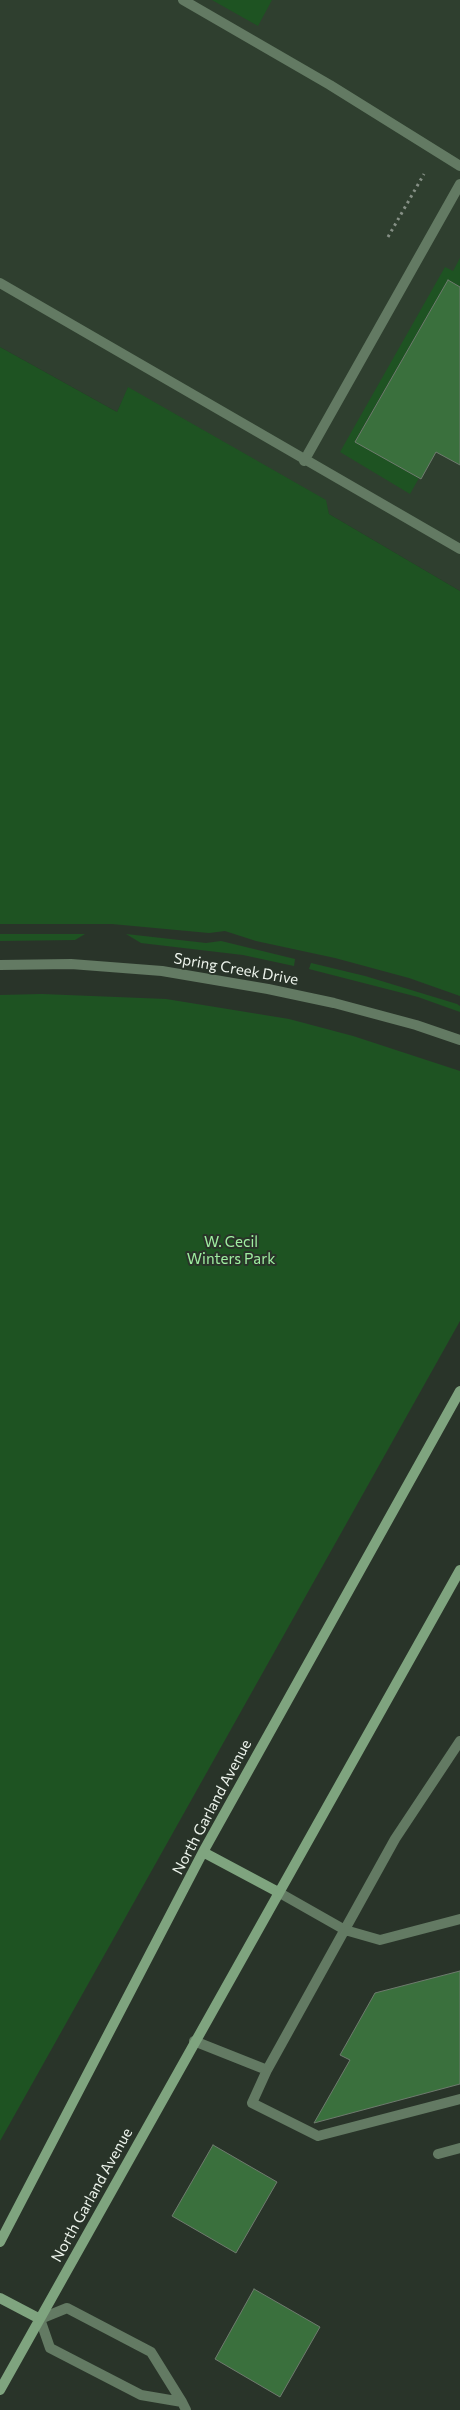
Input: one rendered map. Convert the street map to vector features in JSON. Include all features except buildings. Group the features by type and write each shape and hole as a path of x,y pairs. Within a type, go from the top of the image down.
{"main road":[{"name":"North Garland Avenue","path":"0,2242 203,1852 460,1391"},
{"name":"North Garland Avenue","path":"0,2390 194,2041 460,1570"},
{"path":"203,1852 278,1892"},
{"path":"0,2298 40,2319"}],"street":[{"path":"182,0 330,85 460,166"},
{"path":"304,461 460,184"},
{"path":"0,283 304,461 460,549"},
{"name":"Spring Creek Drive","path":"0,965 71,964 172,973 268,989 334,1003 416,1025 460,1040"},
{"path":"460,1741 395,1839 267,2070 252,2102 318,2136 460,2099"},
{"path":"278,1892 345,1930 380,1940 460,1919"},
{"path":"194,2041 267,2070"},
{"path":"438,2154 460,2148"},
{"path":"66,2308 151,2352 184,2406 141,2395 50,2348 40,2319 66,2308"}],"path":[{"path":"388,237 424,174"}],"shaded area":[{"path":"0,0 460,0 460,591 329,514 325,500 128,388 117,412 0,347"}],"green space":[{"path":"212,0 272,0 258,26"},
{"path":"460,258 460,287 448,280 355,441 419,478 410,494 340,452 445,267 453,271"},
{"path":"0,347 117,412 128,387 326,500 329,514 460,591 460,996 409,978 335,958 256,941 225,931 209,933 112,924 0,924"},
{"path":"0,934 85,934 75,940 0,941"},
{"path":"126,934 206,943 221,941 295,959 294,966 243,955 141,943"},
{"path":"311,963 365,976 457,1004 460,1006 460,1012 418,997 309,969"},
{"name":"W. Cecil Winters Park","path":"42,994 166,999 289,1019 353,1036 460,1071 460,1321 0,2141 0,995"}]}
